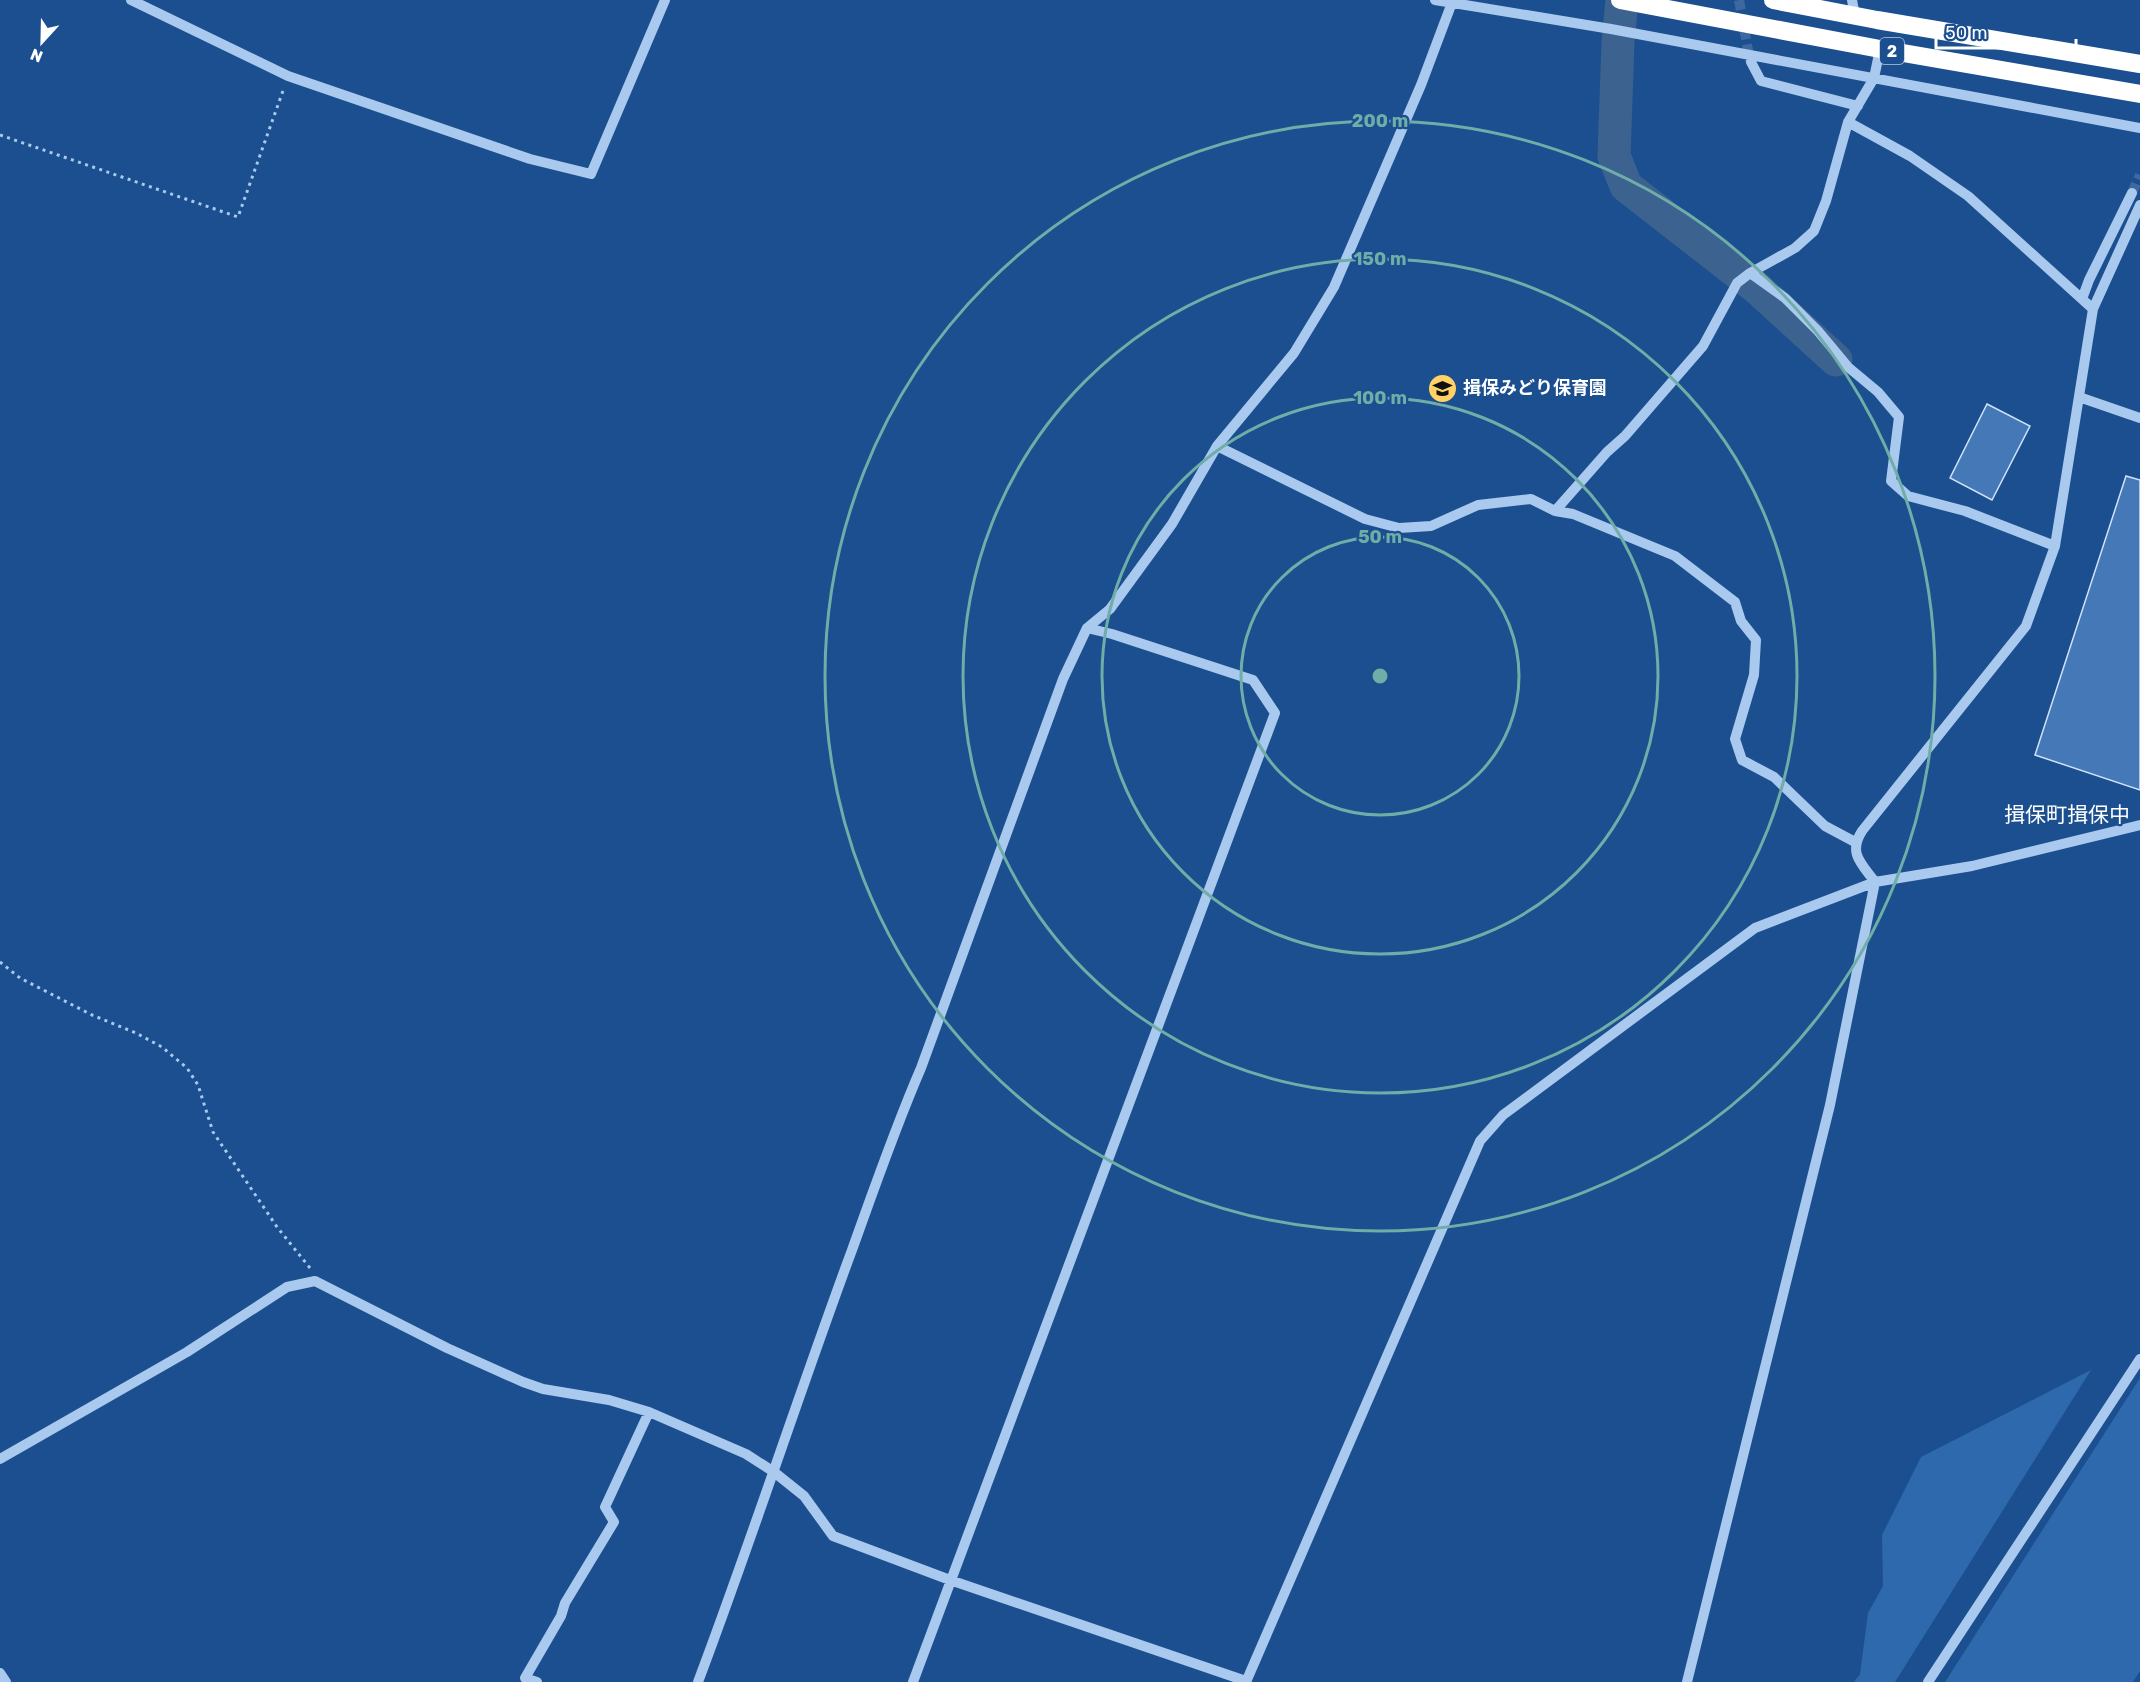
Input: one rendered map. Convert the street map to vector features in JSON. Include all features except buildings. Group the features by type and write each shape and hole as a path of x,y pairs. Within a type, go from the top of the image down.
{"highway":[{"name":"2","path":"1620,0 1880,49 2140,94"},
{"name":"2","path":"1773,0 1854,8 2140,64"}],"street":[{"path":"131,0 288,76 530,159 591,174 665,0"},
{"path":"1436,0 1611,29 2140,128"},
{"path":"698,1682 774,1472 827,1314 895,1129 921,1068 1063,679 1087,628 1110,609 1172,524 1217,446 1294,353 1334,287 1421,85 1452,2"},
{"path":"1555,511 1607,452 1625,436 1703,346 1737,283 1750,273 1795,248 1814,231 1826,201 1848,122 1874,78 1880,49"},
{"path":"1750,62 1761,81 1858,106"},
{"path":"1848,122 1910,156 1968,196 2092,309"},
{"path":"2082,299 2132,193"},
{"path":"1687,1682 1830,1105 1875,882 1857,858 1855,842 2026,626 2055,546 2092,309 2140,205"},
{"path":"1750,273 1793,306 1818,331 1848,367 1878,392 1899,417 1891,481 1908,496 1965,511 2055,546"},
{"path":"2079,397 2140,418"},
{"path":"1217,446 1365,519 1399,528 1431,526 1478,505 1531,499 1555,511 1573,514 1675,556 1736,602 1741,621 1756,640 1754,675 1735,739 1742,760 1774,777 1825,826 1855,842"},
{"path":"912,1682 1275,713 1253,680 1087,628"},
{"path":"0,1459 187,1352 288,1287 315,1281 447,1348 523,1382 543,1389 609,1400 649,1412 746,1454 774,1472 804,1496 833,1536 950,1580 1246,1681 1480,1141 1503,1115 1755,928 1875,882 1972,866 2140,825"},
{"path":"1928,1682 2140,1359"},
{"path":"537,1682 525,1677 561,1616 565,1603 614,1522 605,1507 649,1412"},
{"path":"0,1673 6,1682"}],"path":[{"path":"0,135 237,217 288,76"},
{"path":"0,962 30,983 162,1047 187,1068 198,1084 213,1132 277,1227 309,1266 315,1281"}],"shaded area":[{"path":"2091,1370 1895,1682 1854,1682 1860,1674 1868,1613 1883,1586 1882,1535 1921,1457"},
{"path":"2140,1378 2140,1671 2133,1682 1945,1682"}],"waterway":[{"path":"1622,0 1618,42 1614,156 1626,186 1757,288 1836,360"}],"tunnel":[{"path":"1739,0 1750,61"},
{"path":"2132,193 2140,175"}],"place":[{"name":"揖保みどり保育園","path":"1442,388"}],"district":[{"name":"揖保町揖保中","path":"2067,815"}]}
